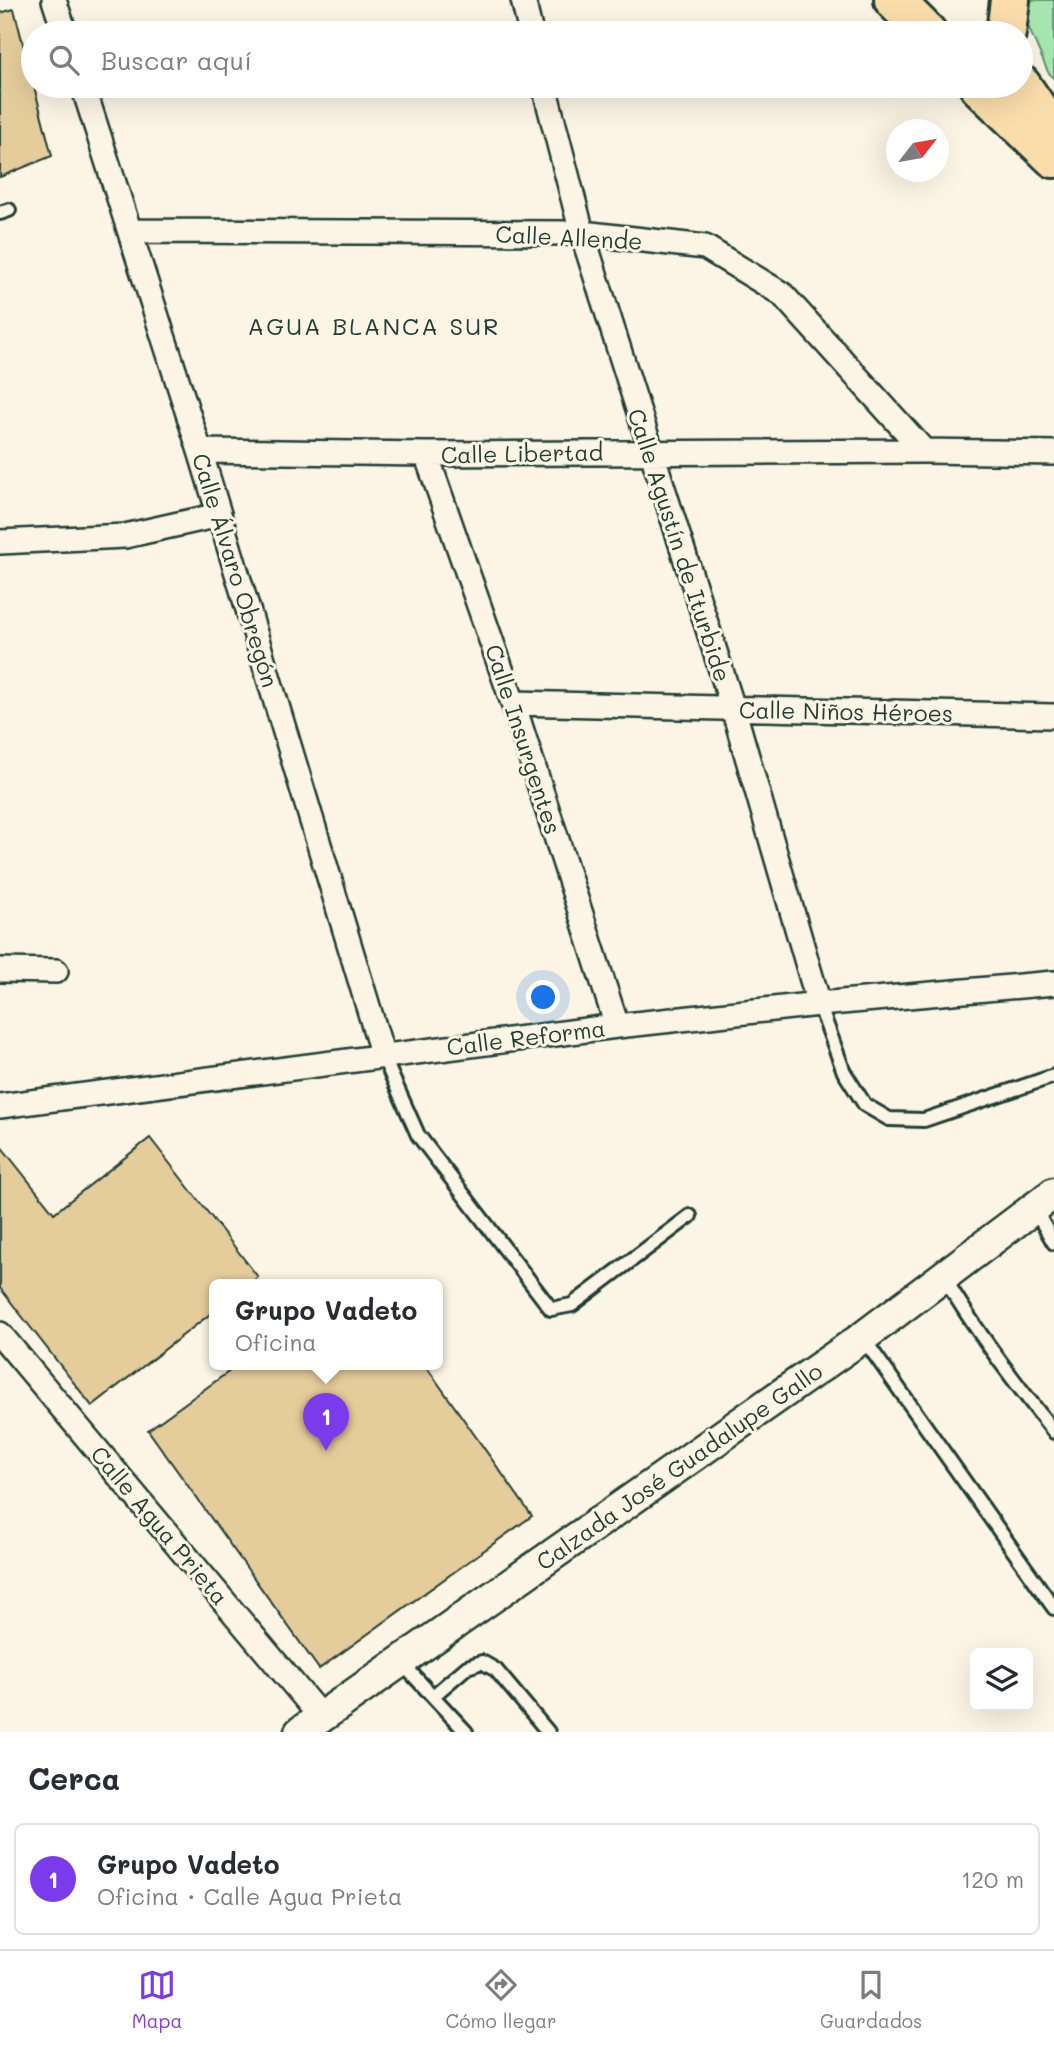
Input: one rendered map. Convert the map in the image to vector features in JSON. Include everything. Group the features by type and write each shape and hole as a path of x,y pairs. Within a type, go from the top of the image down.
{"highway":[{"path":"894,0 915,21"},
{"path":"1007,21 1010,0"},
{"path":"992,98 1054,158"},
{"path":"1030,98 1054,126"}],"street":[{"path":"54,0 61,21"},
{"path":"523,0 528,21"},
{"name":"Calle Álvaro Obregón","path":"87,98 200,451 383,1056"},
{"name":"Calle Agustín de Iturbide","path":"547,98 582,233 733,708 819,1004"},
{"name":"Calle Allende","path":"130,231 582,233 705,247 782,294 924,450"},
{"name":"Calle Libertad","path":"200,451 426,454 924,450 1054,453"},
{"name":"Calle Insurgentes","path":"426,454 513,703 617,1026"},
{"path":"0,542 125,536 219,515"},
{"name":"Calle Niños Héroes","path":"513,703 1054,716"},
{"path":"0,970 56,971"},
{"name":"Calle Reforma","path":"0,1106 617,1026 819,1004 1054,983"},
{"name":"Calzada José Guadalupe Gallo","path":"310,1724 863,1337 1044,1201"},
{"name":"Calle Agua Prieta","path":"0,1334 310,1724"}],"lane":[{"path":"819,1004 844,1072 865,1105 889,1119 924,1120 1054,1076"},
{"path":"383,1056 418,1135 551,1309 572,1305 690,1216"},
{"path":"1044,1201 1054,1243"},
{"path":"943,1276 1013,1380 1054,1432"},
{"path":"863,1337 1054,1608"},
{"path":"400,1661 466,1732"},
{"path":"433,1696 467,1667 482,1662 496,1670 548,1732"}],"green space":[{"path":"1026,0 1054,0 1054,79 1048,72 1033,38 1033,21 1026,21 1021,10"}],"building":[{"path":"14,9 21,36 21,98 37,98 52,156 0,177 0,13"},
{"path":"150,1138 258,1277 209,1279 209,1315 92,1406 0,1288 0,1145 54,1213"},
{"path":"231,1370 429,1370 532,1516 319,1669 148,1430"}],"place":[{"name":"Grupo Vadeto","path":"326,1451"}],"district":[{"name":"AGUA BLANCA SUR","path":"374,325"}]}
